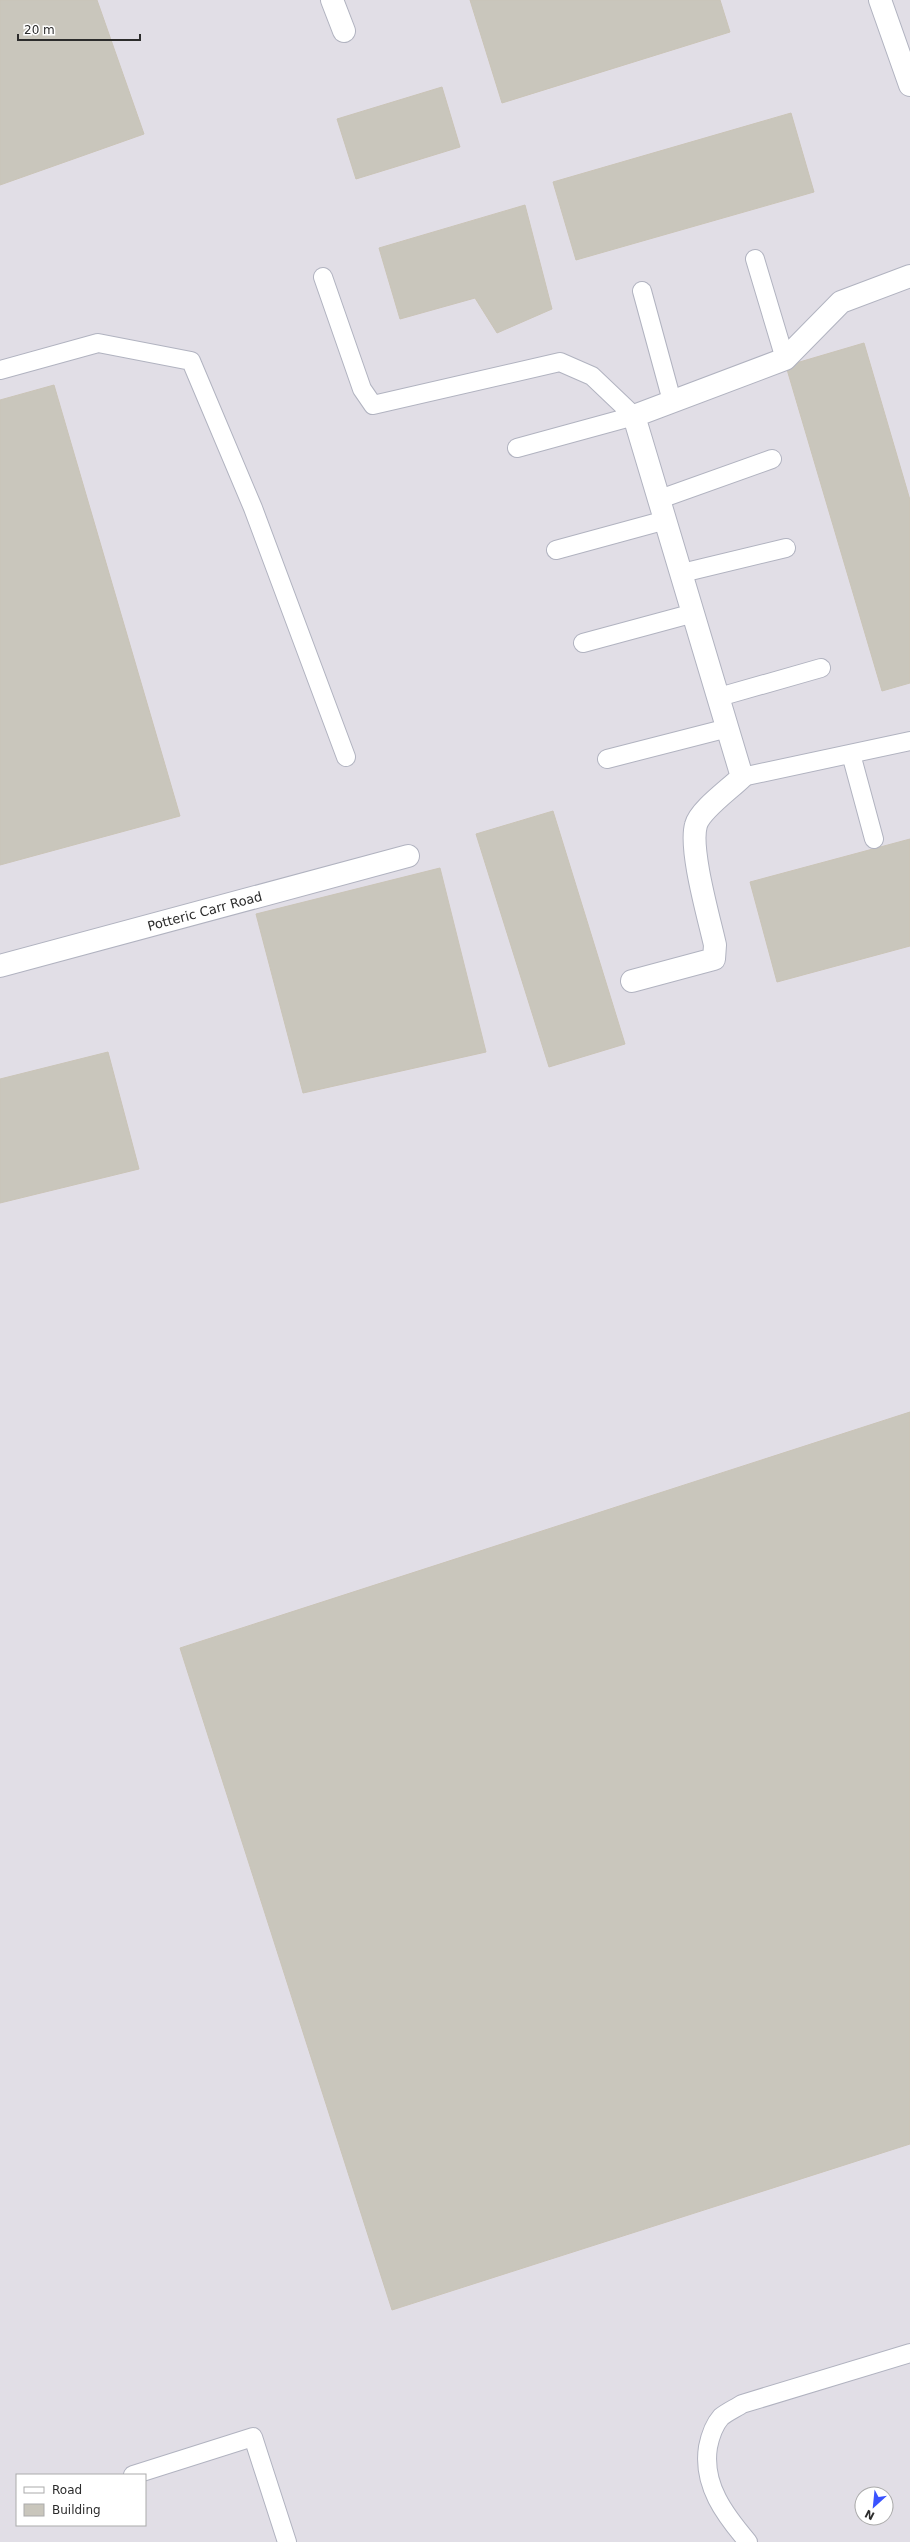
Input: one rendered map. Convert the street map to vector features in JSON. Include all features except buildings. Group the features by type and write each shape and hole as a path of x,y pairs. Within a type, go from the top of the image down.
{"street":[{"path":"332,0 344,31"},
{"path":"880,0 910,85"},
{"path":"632,981 714,959 715,945 695,850 696,824 710,804 725,794 742,777 634,416 785,359 841,302 910,276"},
{"name":"Potteric Carr Road","path":"0,966 408,856"}],"lane":[{"path":"755,259 785,359"},
{"path":"323,278 362,388 373,405 560,362 592,376 634,416"},
{"path":"642,291 672,401"},
{"path":"0,370 98,343 191,361 254,508 346,757"},
{"path":"517,448 634,416"},
{"path":"660,499 772,459"},
{"path":"556,550 666,520"},
{"path":"682,573 786,548"},
{"path":"583,643 694,613"},
{"path":"719,697 821,668"},
{"path":"607,759 728,728"},
{"path":"742,777 910,741"},
{"path":"851,754 874,839"},
{"path":"748,2542 731,2522 714,2495 705,2463 710,2435 722,2417 742,2404 910,2353"},
{"path":"136,2474 253,2437 287,2542"}],"shaded area":[{"path":"0,0 910,0 910,2542 0,2542"}]}
